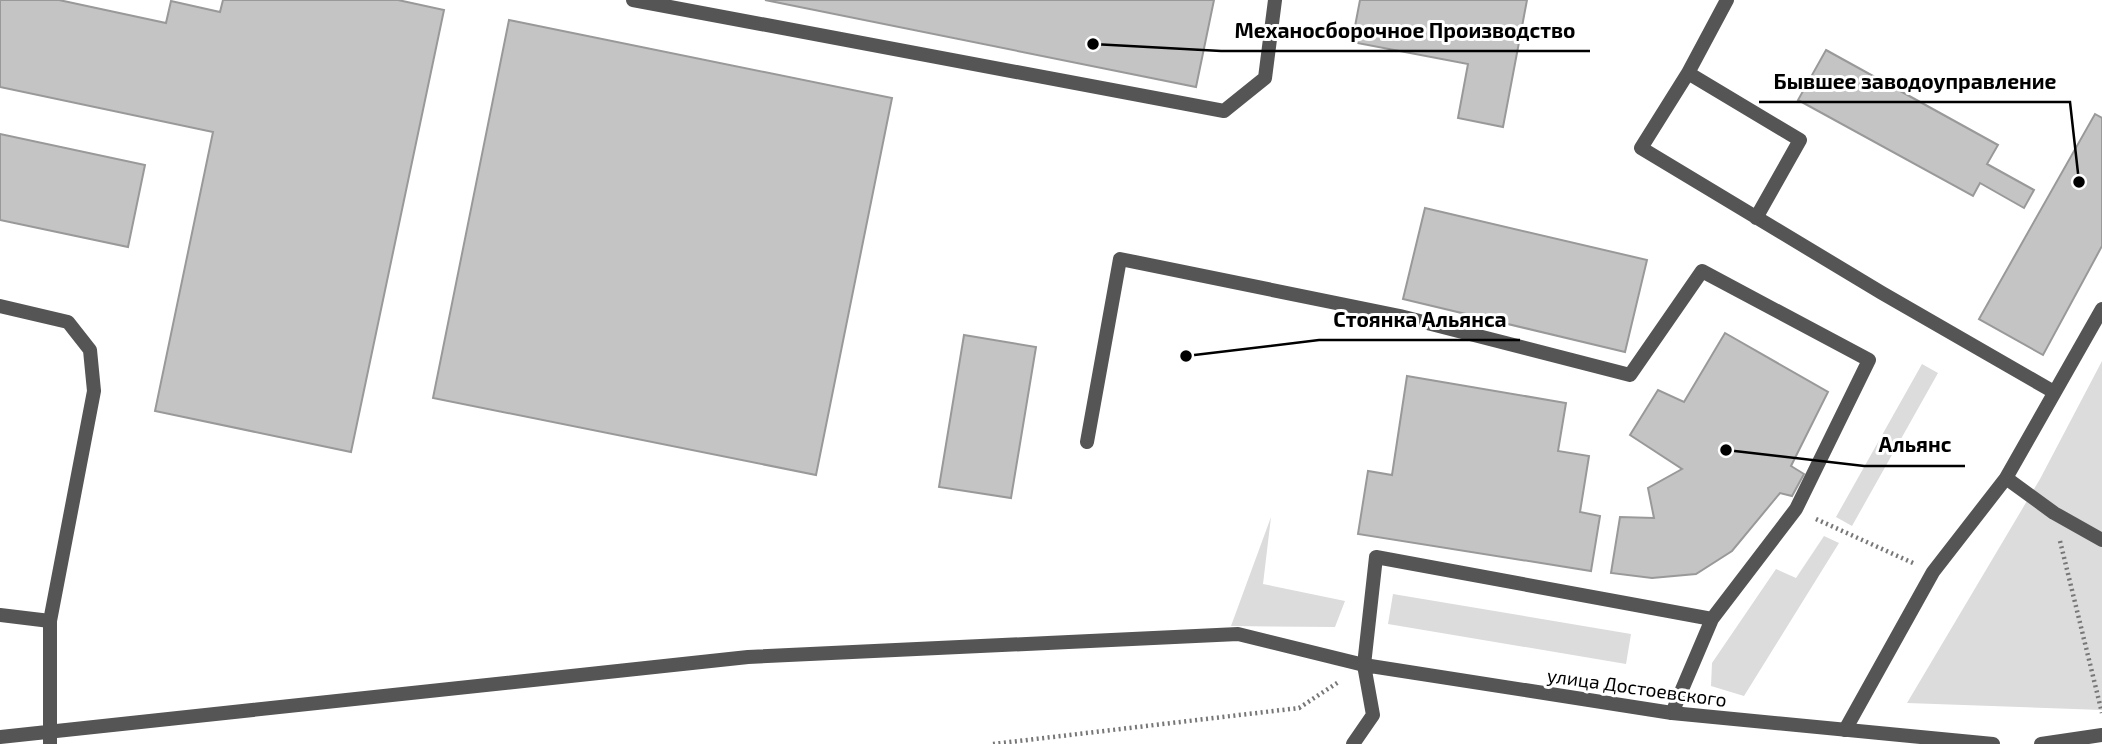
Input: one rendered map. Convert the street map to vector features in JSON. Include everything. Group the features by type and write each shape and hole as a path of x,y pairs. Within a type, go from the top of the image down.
{"street":[{"path":"633,0 1224,111 1265,78 1275,0"},
{"path":"1727,0 1688,73 1641,148 2054,392"},
{"path":"1688,73 1800,140 1756,218"},
{"path":"1087,442 1120,259 1400,316 1630,375 1702,271 1869,360 1796,509 1712,619 1672,713"},
{"path":"0,306 68,322 90,351 94,391 50,621 51,738"},
{"path":"1845,730 1933,572 2007,478 2102,309"},
{"path":"2007,478 2054,513 2102,540"},
{"path":"1353,744 1373,715 1364,665 1376,557 1712,619"},
{"path":"0,615 50,621"},
{"name":"улица Достоевского","path":"0,737 51,738 748,657 1238,634 1364,665 1672,713 1993,744"},
{"path":"2041,744 2102,735"}],"path":[{"path":"1796,509 1933,572"},
{"path":"2054,513 2102,715"},
{"path":"993,744 1299,708 1364,665"}],"shaded area":[{"path":"2102,361 2102,710 1907,703 2040,479"},
{"path":"1922,364 1938,373 1852,526 1836,517"},
{"path":"1271,517 1263,584 1345,601 1335,627 1231,626"},
{"path":"1824,536 1839,543 1744,696 1711,686 1712,663 1776,569 1796,578"},
{"path":"1393,594 1631,634 1626,664 1388,624"}],"building":[{"path":"0,0 59,0 166,23 171,1 220,12 223,0 398,0 444,10 351,452 155,411 213,132 0,87"},
{"path":"765,0 1214,0 1196,87"},
{"path":"1360,0 1527,0 1503,127 1458,118 1468,64 1352,42"},
{"path":"509,20 892,98 816,475 433,398"},
{"path":"1826,50 1998,145 1987,164 2034,190 2024,208 1980,183 1973,196 1798,100"},
{"path":"2095,114 2102,118 2102,246 2043,355 1979,319"},
{"path":"0,134 145,165 128,247 0,220"},
{"path":"1425,208 1647,260 1625,352 1403,299"},
{"path":"1725,333 1828,392 1791,466 1804,474 1792,496 1780,493 1732,551 1696,574 1652,578 1611,573 1620,517 1654,518 1648,488 1682,469 1630,435 1658,390 1684,402"},
{"path":"964,335 1036,347 1011,498 939,487"},
{"path":"1407,376 1566,403 1558,451 1589,456 1580,512 1600,516 1591,571 1358,534 1368,471 1392,475"}],"place":[{"name":"Механосборочное Производство","path":"1093,44"},
{"name":"Бывшее заводоуправление","path":"2079,182"},
{"name":"Стоянка Альянса","path":"1186,356"},
{"name":"Альянс","path":"1726,450"}]}
